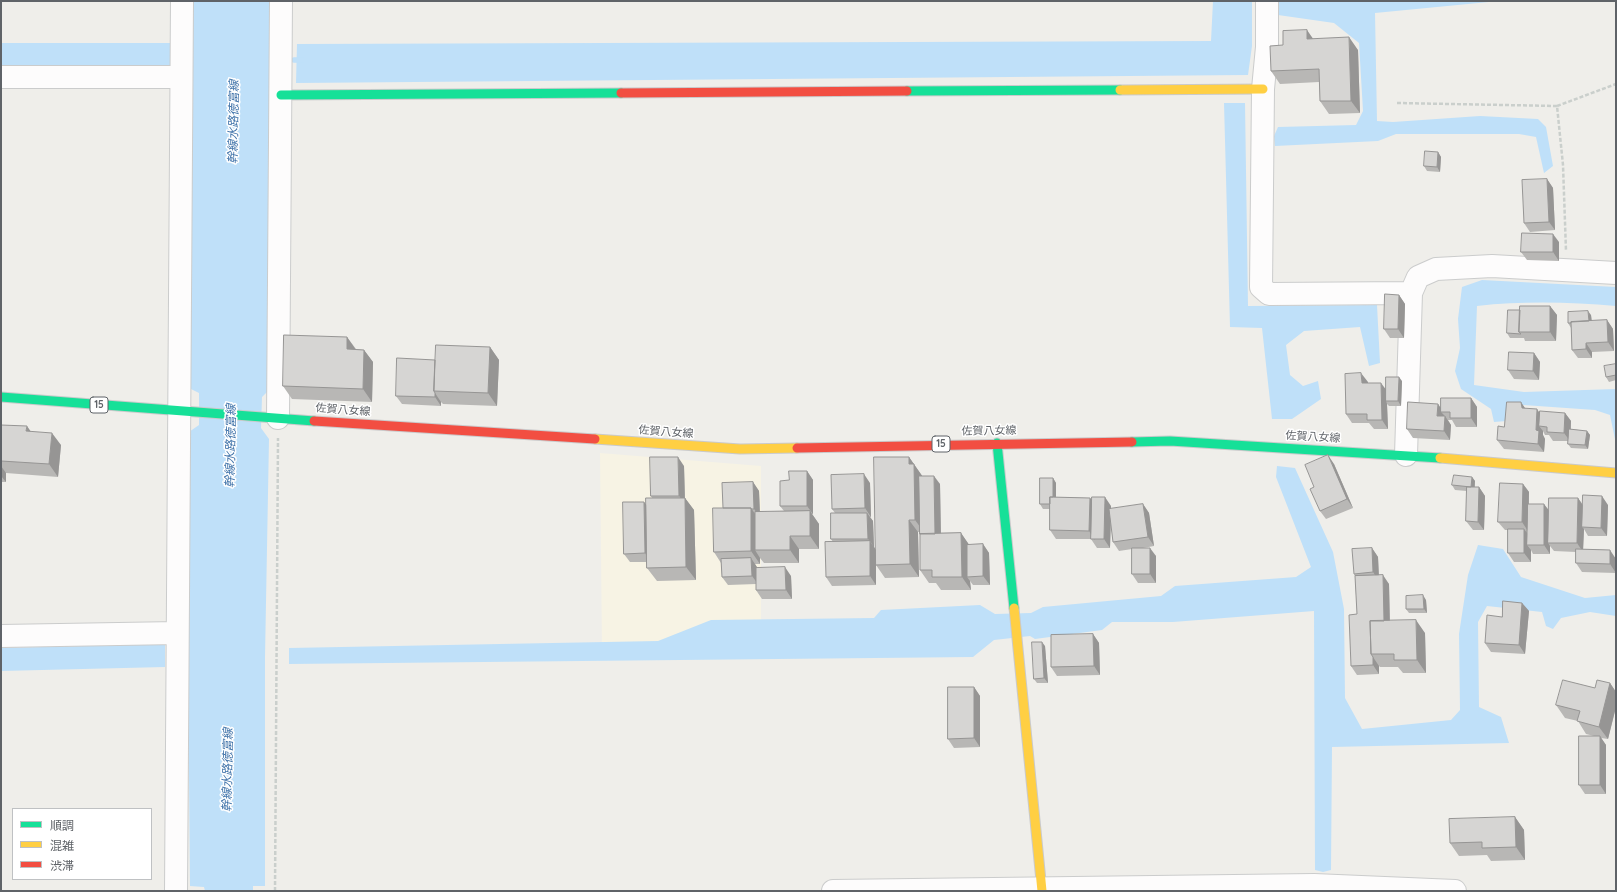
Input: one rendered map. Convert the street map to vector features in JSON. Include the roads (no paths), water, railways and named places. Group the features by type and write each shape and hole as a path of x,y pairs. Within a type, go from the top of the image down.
{"main road":[{"path":"281,94 1263,89"},
{"name":"15","path":"1,397 188,413 272,418"},
{"name":"佐賀八女線","path":"272,418 740,448 1170,441 1406,455 1616,473"},
{"path":"997,443 1042,890"}],"street":[{"path":"176,891 177,633 188,413 181,77 182,1"},
{"path":"272,418 281,94 281,1"},
{"path":"1267,1 1267,47 1263,89 1261,287 1268,294 1411,293"},
{"path":"1,77 181,77"},
{"path":"1406,455 1411,293 1418,277 1436,269 1492,266 1616,273"},
{"path":"1,636 177,633"},
{"path":"833,891 1042,890 1314,885 1455,891"}],"water":[{"name":"幹線水路徳富線","path":"189,1 270,1 268,391 262,397 261,428 269,439 265,657 265,886 253,886 253,891 205,891 204,887 190,886 186,434 199,425 199,393 187,387"},
{"path":"1213,1 1252,1 1252,46 1248,75 296,83 297,44 1211,41"},
{"path":"1278,1 1499,1 1375,13 1377,121 1393,122 1480,116 1538,119 1546,127 1553,166 1544,173 1536,137 1519,134 1396,134 1378,141 1275,146 1274,136 1278,127 1356,125 1363,111 1359,43 1334,23 1278,15"},
{"path":"1,43 171,43 171,66 1,66"},
{"path":"1224,103 1245,103 1248,306 1377,305 1380,363 1369,366 1360,327 1304,331 1286,345 1290,375 1303,386 1318,381 1321,399 1292,419 1272,419 1262,328 1230,327"},
{"path":"1482,280 1616,287 1616,306 1512,303 1477,306 1474,385 1524,392 1616,389 1616,444 1610,415 1595,410 1509,404 1507,421 1494,422 1491,409 1461,389 1455,371 1460,348 1458,319 1462,287"},
{"path":"1277,466 1295,468 1333,552 1344,609 1345,698 1362,729 1451,720 1460,710 1459,634 1468,575 1478,545 1503,549 1521,577 1585,598 1616,595 1616,616 1590,612 1561,618 1553,629 1546,626 1542,612 1487,606 1478,622 1479,707 1501,717 1509,743 1332,747 1331,870 1323,872 1315,870 1314,611 1173,622 1112,622 1102,630 1035,639 1030,636 994,640 973,657 289,664 289,648 658,641 711,620 874,618 881,610 980,605 995,614 1031,613 1043,607 1161,596 1175,586 1296,577 1311,567 1276,477"},
{"path":"165,644 165,667 1,671 1,648"}],"waterway":[{"path":"294,60 304,60"}]}
